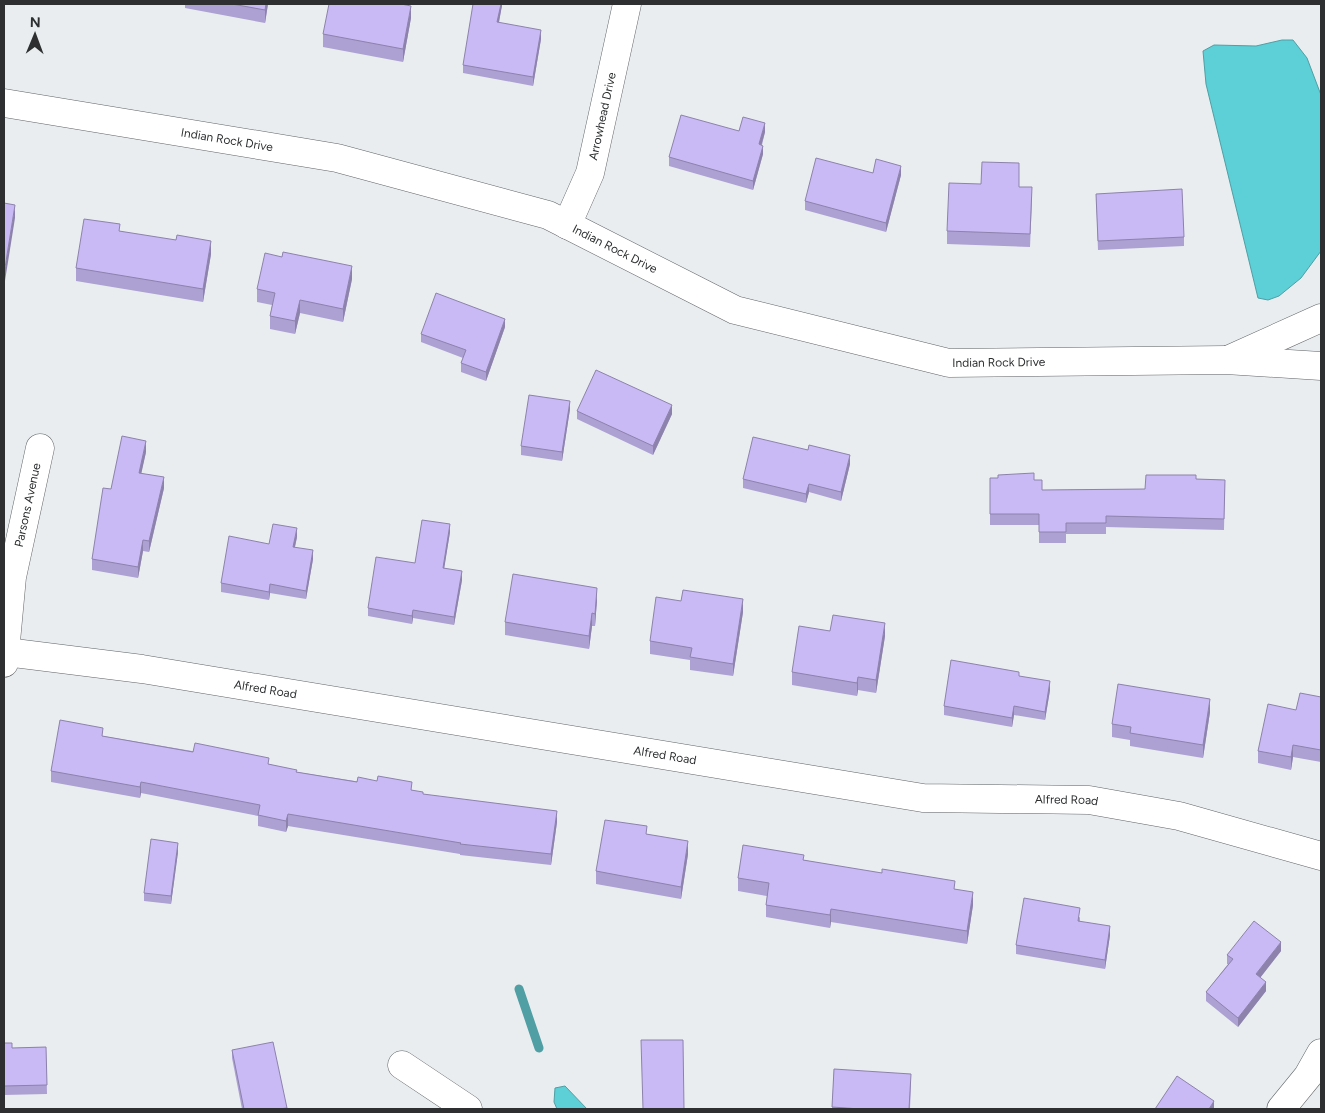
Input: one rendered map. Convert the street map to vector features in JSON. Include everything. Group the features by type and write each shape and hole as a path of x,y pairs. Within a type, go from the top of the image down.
{"street":[{"name":"Arrowhead Drive","path":"567,225 590,174 627,4"},
{"name":"Indian Rock Drive","path":"4,103 337,158 548,216 735,310 950,363 1226,360 1321,366"},
{"path":"1226,360 1321,318"},
{"name":"Parsons Avenue","path":"4,656 12,577 40,448"},
{"name":"Alfred Road","path":"4,656 142,669 923,798 1088,800 1178,816 1321,856"},
{"path":"402,1065 468,1109"},
{"path":"1281,1109 1317,1071"}],"water":[{"path":"1282,40 1293,40 1307,58 1321,95 1321,251 1301,278 1279,296 1268,300 1258,298 1206,84 1203,51 1214,45 1256,46"},
{"path":"565,1086 587,1109 557,1109 554,1102 555,1088"}],"building":[{"path":"232,4 266,4 265,10"},
{"path":"329,4 401,4 411,6 403,49 323,34"},
{"path":"473,4 501,4 497,22 541,30 533,77 463,65"},
{"path":"681,115 739,131 743,117 765,123 759,144 763,146 753,181 669,157"},
{"path":"816,158 873,173 876,159 901,166 886,223 805,201"},
{"path":"982,162 1019,163 1019,187 1032,187 1030,234 947,231 949,183 981,184"},
{"path":"1182,189 1184,237 1098,241 1096,194"},
{"path":"4,203 15,205 4,274"},
{"path":"84,219 120,224 119,231 176,240 177,235 211,241 203,289 76,268"},
{"path":"283,252 352,266 343,309 300,300 295,321 270,316 275,293 257,289 265,253 282,257"},
{"path":"436,293 505,319 486,372 461,363 466,350 421,334"},
{"path":"596,370 672,405 653,446 577,411"},
{"path":"529,395 570,401 562,452 521,446"},
{"path":"122,436 146,441 139,473 164,477 149,541 143,540 138,567 92,559 103,488 111,489"},
{"path":"753,437 808,450 809,445 850,455 841,492 809,484 806,494 743,479"},
{"path":"1034,473 1034,480 1042,480 1042,490 1145,489 1146,475 1196,475 1196,479 1225,480 1224,519 1106,516 1106,523 1066,523 1066,532 1039,532 1039,514 990,514 990,478 998,478 998,475"},
{"path":"422,520 450,524 443,568 462,571 454,617 413,610 412,616 368,608 376,557 415,563"},
{"path":"273,524 297,528 293,547 313,550 306,591 270,584 269,592 221,583 229,536 269,544"},
{"path":"513,574 597,588 595,614 592,613 589,636 505,622"},
{"path":"683,590 743,599 733,664 690,657 692,648 650,641 656,597 681,601"},
{"path":"833,615 885,623 876,680 858,677 857,683 792,672 799,626 830,631"},
{"path":"951,660 1019,672 1019,676 1050,681 1045,712 1014,706 1012,718 944,706"},
{"path":"1118,684 1210,699 1203,745 1130,733 1131,727 1112,724"},
{"path":"1300,693 1321,697 1321,750 1293,745 1291,757 1258,751 1268,704 1296,710"},
{"path":"60,720 103,728 102,736 193,752 195,743 269,758 268,764 297,770 296,772 357,782 358,777 377,781 378,776 412,782 411,790 423,792 423,794 557,811 551,854 460,844 288,814 286,821 258,815 260,805 141,782 140,787 51,771"},
{"path":"605,820 647,826 646,834 688,841 681,887 596,871"},
{"path":"151,839 178,843 171,896 144,893"},
{"path":"743,845 804,855 803,860 882,873 882,869 955,881 954,889 973,892 967,931 831,909 830,915 766,905 769,883 738,878"},
{"path":"1024,898 1080,908 1078,921 1110,926 1105,960 1016,945"},
{"path":"1254,921 1281,942 1256,974 1266,982 1238,1018 1206,992 1233,959 1227,955"},
{"path":"641,1040 683,1040 684,1109 643,1109"},
{"path":"273,1042 287,1108 244,1109 232,1050"},
{"path":"4,1043 12,1043 12,1048 46,1047 47,1085 4,1086"},
{"path":"834,1069 911,1074 909,1109 832,1107"},
{"path":"1177,1076 1214,1101 1209,1109 1155,1109"}],"waterway":[{"path":"519,989 539,1048"}]}
